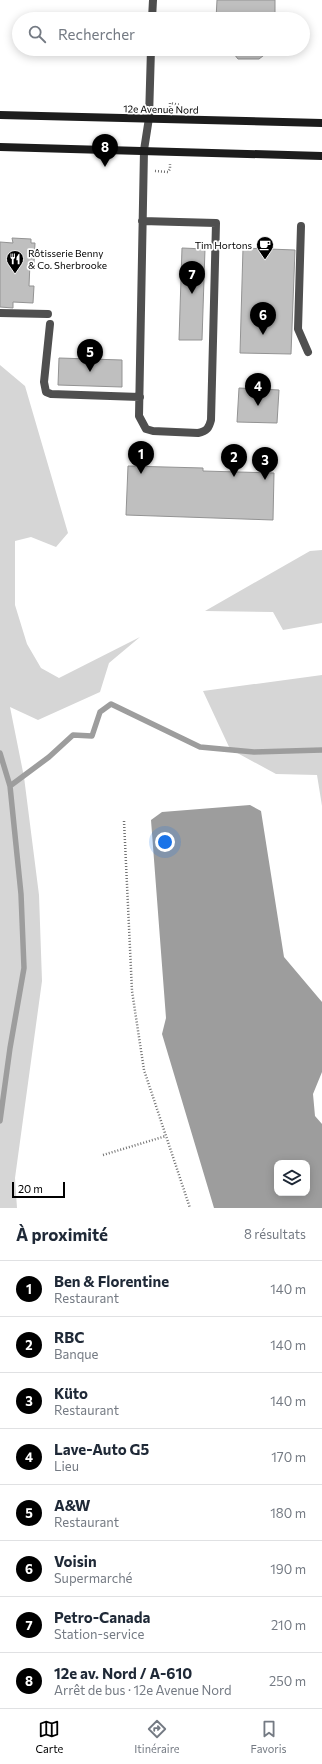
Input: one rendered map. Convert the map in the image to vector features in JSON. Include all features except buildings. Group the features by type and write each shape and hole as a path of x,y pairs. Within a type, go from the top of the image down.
{"main road":[{"name":"12e Avenue Nord","path":"0,115 322,124"},
{"path":"0,147 322,156"}],"lane":[{"path":"152,12 153,0"},
{"path":"142,221 216,223 211,420 209,428 198,433 152,431 146,429 139,416 142,221 144,150 149,118 151,56"},
{"path":"301,226 298,329 308,352"},
{"path":"0,313 48,314"},
{"path":"50,324 44,382 46,392 51,394 140,397"}],"path":[{"path":"124,821 132,991 144,1070 190,1208"},
{"path":"103,1155 166,1136"}],"shaded area":[{"path":"0,365 25,386 68,533 56,547 31,537 15,541 15,605 27,644 41,668 59,678 140,637 109,663 100,692 38,720 10,707 24,777 39,895 42,981 15,1178 17,1208 0,1208"},
{"path":"322,550 322,623 283,630 273,612 205,611 310,551"},
{"path":"322,675 322,806 317,775 276,774 230,749 203,691"},
{"path":"250,805 261,811 284,957 322,1002 322,1072 313,1094 315,1116 322,1124 322,1208 214,1208 162,1034 166,1018 151,820 162,812"}],"waterway":[{"path":"10,786 49,757 73,735 92,736 100,712 111,704 200,747 254,752 322,750"},
{"path":"0,753 10,786 21,894 24,968 10,1048 0,1121"}],"place":[{"name":"12e av. Nord / A-610","path":"105,167"},
{"name":"Tim Hortons","path":"265,260"},
{"name":"Rôtisserie Benny & Co. Sherbrooke","path":"15,274"},
{"name":"Petro-Canada","path":"192,294"},
{"name":"Voisin","path":"263,335"},
{"name":"A&W","path":"90,372"},
{"name":"Lave-Auto G5","path":"258,406"},
{"name":"Ben & Florentine","path":"141,474"},
{"name":"RBC","path":"234,477"},
{"name":"Küto","path":"265,480"}]}
